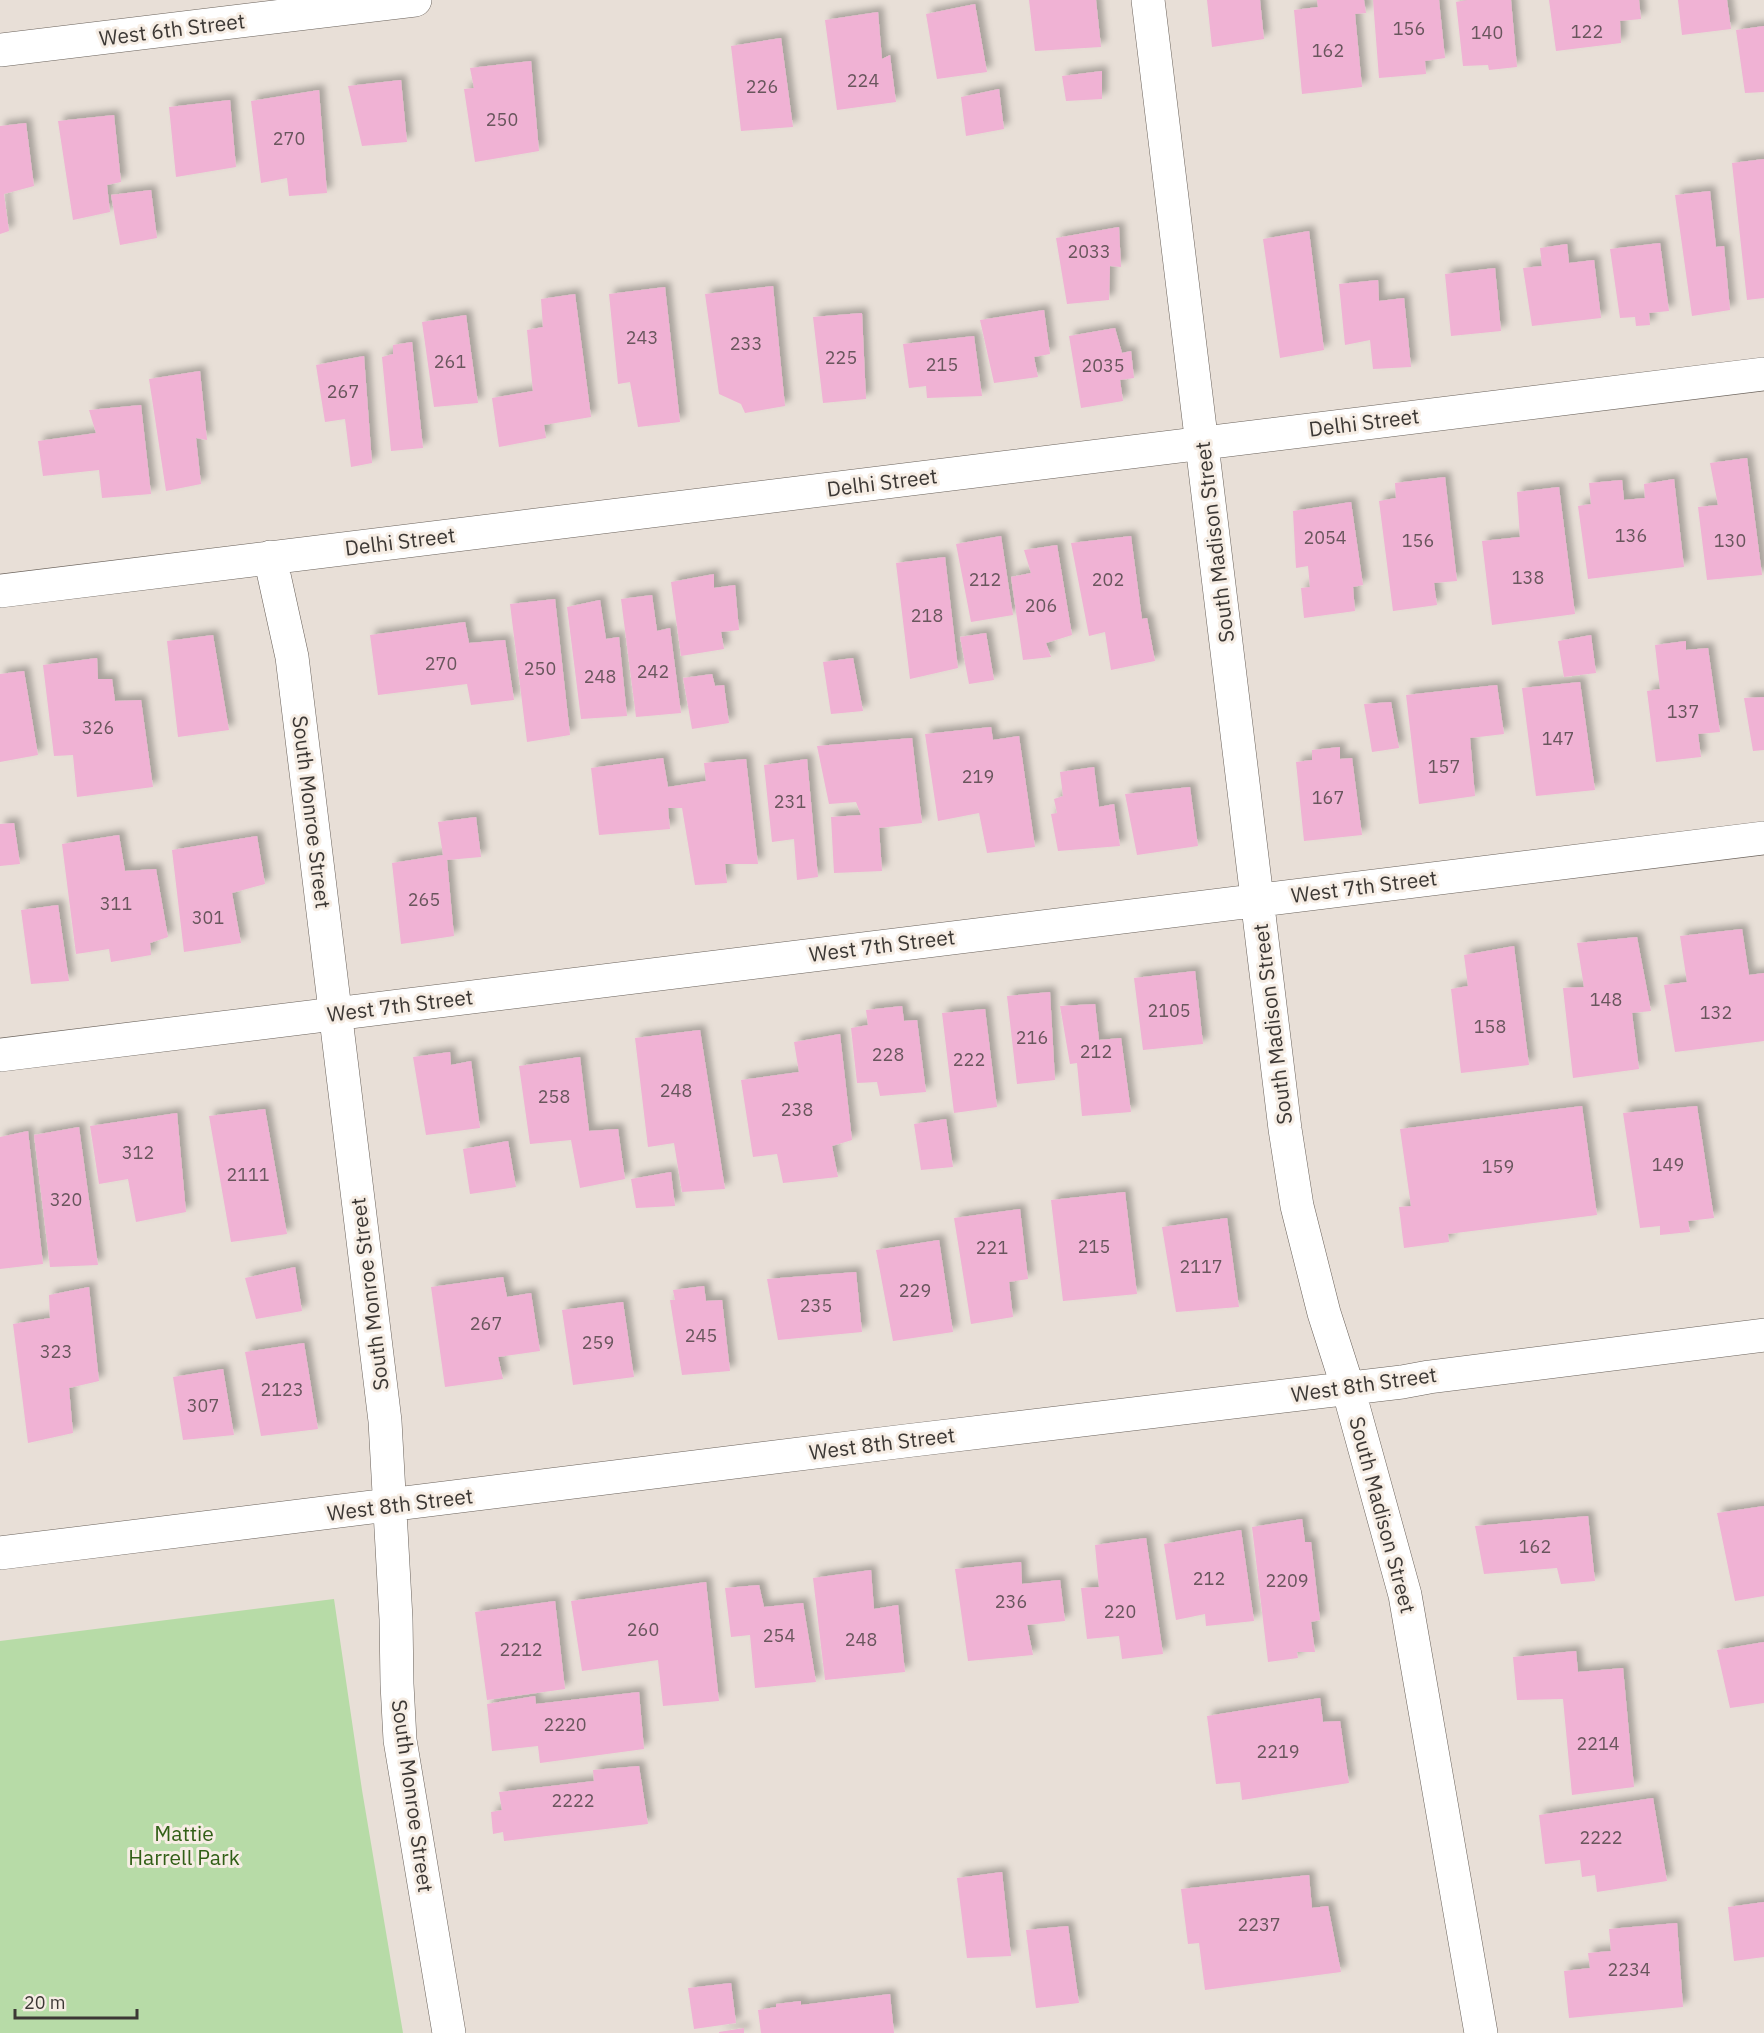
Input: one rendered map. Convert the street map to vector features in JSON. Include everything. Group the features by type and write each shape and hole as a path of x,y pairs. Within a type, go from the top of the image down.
{"street":[{"name":"West 6th Street","path":"0,50 415,0"},
{"name":"South Madison Street","path":"1148,0 1285,1129 1297,1206 1324,1313 1348,1388 1405,1595 1481,2033"},
{"name":"Delhi Street","path":"0,591 1764,374"},
{"name":"South Monroe Street","path":"270,557 292,657 385,1421 391,1506 400,1740 449,2033"},
{"name":"West 7th Street","path":"0,1055 1764,838"},
{"name":"West 8th Street","path":"0,1553 1402,1382 1764,1335"}],"green space":[{"name":"Mattie Harrell Park","path":"334,1599 362,1790 403,2033 0,2033 0,1641"}],"building":[{"path":"1029,0 1096,0 1101,47 1035,51"},
{"path":"1207,0 1260,0 1264,39 1212,47"},
{"path":"1317,0 1364,0 1366,13 1355,14 1362,87 1302,94 1294,10 1318,7"},
{"path":"1373,0 1439,0 1445,58 1425,61 1426,74 1379,78"},
{"path":"1511,0 1517,67 1489,70 1488,65 1463,66 1456,2"},
{"path":"1549,0 1639,0 1641,19 1620,21 1621,43 1556,51"},
{"path":"1678,0 1727,0 1731,29 1682,35"},
{"path":"975,4 987,72 937,79 926,14"},
{"path":"878,12 882,59 890,55 896,102 837,110 825,20"},
{"path":"1764,26 1764,92 1745,93 1736,30"},
{"path":"781,38 793,127 741,131 731,46"},
{"path":"531,61 539,151 475,162 464,89 474,88 470,68"},
{"path":"1102,71 1102,99 1066,101 1062,76"},
{"path":"401,80 407,142 362,146 348,86"},
{"path":"999,89 1004,129 966,136 961,97"},
{"path":"319,90 327,193 289,196 287,178 261,183 251,101"},
{"path":"230,100 236,167 176,177 169,107"},
{"path":"114,115 121,182 107,185 110,212 73,220 58,121"},
{"path":"26,123 34,186 4,194 9,231 0,234 0,126"},
{"path":"1764,159 1764,298 1747,300 1732,163"},
{"path":"151,190 157,238 120,245 111,195"},
{"path":"1710,191 1716,247 1724,246 1730,310 1692,316 1675,195"},
{"path":"1119,227 1121,267 1110,266 1109,300 1067,304 1056,238"},
{"path":"1309,231 1324,350 1280,358 1263,239"},
{"path":"1660,243 1669,311 1649,313 1650,325 1636,326 1635,317 1620,318 1610,249"},
{"path":"1567,244 1569,263 1594,260 1601,318 1532,326 1523,268 1542,266 1540,248"},
{"path":"1495,268 1501,331 1451,336 1445,274"},
{"path":"1378,280 1379,301 1404,298 1411,367 1373,369 1370,340 1345,345 1339,284"},
{"path":"773,286 785,406 745,413 741,404 719,394 705,294"},
{"path":"665,287 680,422 638,427 630,382 618,384 609,294"},
{"path":"575,294 591,417 544,425 546,438 499,447 492,398 533,391 527,330 543,327 541,299"},
{"path":"1044,310 1050,354 1034,357 1038,377 994,383 980,320"},
{"path":"862,313 866,399 823,403 813,317"},
{"path":"466,315 478,403 434,407 422,322"},
{"path":"1115,328 1122,353 1131,351 1134,378 1120,380 1123,401 1081,408 1069,336"},
{"path":"974,336 982,396 927,398 926,386 909,388 903,344"},
{"path":"412,342 423,448 391,451 382,357 393,354 393,345"},
{"path":"364,356 372,463 351,467 345,419 325,422 316,365"},
{"path":"200,371 207,440 196,438 201,484 166,491 149,379"},
{"path":"141,405 151,494 102,498 99,470 43,476 38,441 96,433 89,410"},
{"path":"1747,458 1762,575 1707,580 1698,507 1718,505 1710,463"},
{"path":"1445,477 1457,581 1434,583 1437,605 1393,611 1379,501 1396,498 1395,483"},
{"path":"1674,479 1684,567 1588,579 1578,506 1591,504 1589,483 1622,480 1624,500 1645,498 1644,484"},
{"path":"1559,487 1575,614 1492,625 1482,541 1520,537 1517,492"},
{"path":"1351,502 1363,585 1353,587 1355,611 1304,618 1301,588 1310,587 1308,566 1296,568 1293,511"},
{"path":"1001,536 1013,615 971,622 956,544"},
{"path":"1131,536 1142,619 1147,618 1155,661 1111,670 1105,632 1089,636 1071,543"},
{"path":"1057,545 1072,635 1046,643 1051,657 1023,660 1011,577 1031,573 1024,550"},
{"path":"945,557 958,668 910,679 896,563"},
{"path":"714,574 714,588 735,585 739,630 721,632 724,649 681,656 671,582"},
{"path":"652,595 657,631 670,628 681,713 636,717 621,599"},
{"path":"555,599 570,735 527,742 510,604"},
{"path":"600,600 606,639 619,637 627,716 581,719 567,607"},
{"path":"465,622 469,643 505,640 514,700 471,705 467,684 378,695 370,635"},
{"path":"986,633 994,680 969,684 960,637"},
{"path":"213,635 229,730 178,737 167,641"},
{"path":"1591,635 1596,673 1564,677 1558,641"},
{"path":"1686,641 1686,650 1708,648 1720,732 1698,734 1701,757 1656,762 1647,691 1660,689 1655,645"},
{"path":"97,658 98,679 112,679 115,701 141,700 153,787 77,797 73,755 54,756 43,665"},
{"path":"853,658 863,711 831,714 823,662"},
{"path":"24,671 38,755 0,762 0,674"},
{"path":"712,674 715,686 724,685 729,723 692,729 683,678"},
{"path":"1580,682 1595,790 1536,796 1522,688"},
{"path":"1497,685 1504,734 1470,738 1475,796 1419,804 1406,695"},
{"path":"1764,697 1764,750 1753,751 1744,698"},
{"path":"1391,702 1399,748 1372,752 1364,704"},
{"path":"991,727 993,740 1019,736 1035,847 987,853 979,813 938,821 925,734"},
{"path":"912,738 922,823 879,828 882,871 834,873 831,817 861,815 856,802 829,804 817,746"},
{"path":"1340,747 1340,759 1352,758 1362,835 1304,841 1296,762 1312,760 1312,750"},
{"path":"663,758 668,787 706,781 704,763 746,759 758,864 725,864 727,883 695,885 682,808 668,808 670,829 599,835 591,768"},
{"path":"807,759 818,877 797,880 794,839 772,842 764,765"},
{"path":"1094,767 1099,807 1114,804 1120,846 1058,851 1051,814 1057,813 1054,799 1063,796 1060,772"},
{"path":"1190,787 1198,846 1137,855 1125,794"},
{"path":"476,817 481,857 447,860 454,936 401,944 392,863 443,855 438,822"},
{"path":"14,823 20,864 0,866 0,824"},
{"path":"119,835 125,871 156,869 168,937 150,943 151,955 111,962 109,949 76,954 62,844"},
{"path":"257,836 265,884 232,893 241,943 184,952 172,850"},
{"path":"58,905 69,981 31,984 21,910"},
{"path":"1742,929 1749,975 1764,973 1764,1041 1675,1052 1664,985 1687,982 1680,936"},
{"path":"1637,937 1651,1011 1632,1013 1639,1069 1573,1078 1563,988 1584,987 1577,943"},
{"path":"1514,946 1529,1065 1461,1073 1451,989 1468,986 1464,955"},
{"path":"1195,971 1203,1044 1143,1050 1134,978"},
{"path":"1050,992 1055,1080 1017,1084 1007,996"},
{"path":"1095,1004 1099,1040 1121,1038 1131,1112 1082,1116 1077,1063 1070,1064 1060,1006"},
{"path":"902,1006 904,1021 917,1020 926,1092 880,1096 877,1082 857,1083 851,1028 868,1025 866,1010"},
{"path":"985,1009 997,1107 954,1113 942,1013"},
{"path":"700,1030 725,1189 682,1192 674,1143 648,1147 635,1038"},
{"path":"840,1034 852,1140 832,1146 838,1177 783,1183 777,1154 753,1157 741,1080 799,1072 794,1042"},
{"path":"450,1052 451,1065 471,1061 480,1128 426,1135 413,1057"},
{"path":"580,1057 589,1131 618,1129 625,1179 580,1188 571,1140 530,1144 519,1066"},
{"path":"1582,1106 1597,1215 1448,1234 1449,1242 1404,1248 1399,1207 1411,1206 1400,1129"},
{"path":"1697,1106 1714,1218 1688,1221 1690,1232 1660,1235 1660,1226 1640,1228 1623,1113"},
{"path":"265,1109 287,1234 231,1242 209,1116"},
{"path":"177,1113 186,1212 136,1222 128,1179 99,1184 90,1126"},
{"path":"946,1119 953,1167 921,1170 914,1124"},
{"path":"79,1127 98,1265 50,1267 34,1135"},
{"path":"28,1131 43,1264 0,1269 0,1137"},
{"path":"508,1141 516,1187 470,1194 463,1149"},
{"path":"671,1172 675,1206 636,1208 631,1179"},
{"path":"1125,1192 1137,1294 1063,1301 1051,1200"},
{"path":"1020,1209 1028,1279 1009,1282 1013,1317 971,1324 954,1218"},
{"path":"1227,1218 1239,1307 1176,1312 1162,1227"},
{"path":"939,1240 953,1332 893,1341 876,1250"},
{"path":"295,1267 302,1311 256,1319 245,1278"},
{"path":"856,1272 862,1332 778,1340 767,1279"},
{"path":"503,1277 507,1297 531,1293 540,1351 498,1357 503,1379 445,1387 431,1287"},
{"path":"704,1286 706,1301 722,1300 730,1371 682,1375 670,1300 675,1300 673,1290"},
{"path":"89,1287 99,1381 69,1388 73,1433 28,1443 13,1324 50,1318 49,1295"},
{"path":"623,1302 634,1377 573,1385 562,1310"},
{"path":"304,1343 318,1429 261,1436 245,1352"},
{"path":"223,1369 234,1435 183,1440 173,1377"},
{"path":"1764,1506 1764,1596 1735,1601 1717,1513"},
{"path":"1588,1516 1595,1581 1561,1584 1557,1568 1484,1574 1475,1526"},
{"path":"1302,1519 1305,1542 1311,1542 1320,1620 1311,1622 1315,1652 1297,1652 1298,1658 1268,1662 1252,1527"},
{"path":"1241,1530 1254,1621 1206,1626 1205,1614 1176,1620 1164,1544"},
{"path":"1146,1538 1163,1654 1122,1659 1119,1636 1087,1639 1081,1588 1099,1587 1095,1545"},
{"path":"1021,1562 1022,1584 1060,1580 1065,1621 1027,1625 1033,1655 968,1661 955,1569"},
{"path":"871,1570 874,1609 898,1605 905,1672 825,1680 813,1578"},
{"path":"706,1582 719,1701 663,1706 658,1660 582,1671 571,1601"},
{"path":"759,1585 764,1607 803,1603 816,1682 755,1688 750,1635 731,1637 725,1588"},
{"path":"555,1601 565,1689 487,1700 475,1612"},
{"path":"1764,1642 1764,1703 1730,1708 1717,1650"},
{"path":"1576,1651 1578,1672 1623,1668 1634,1787 1572,1795 1563,1699 1517,1700 1513,1657"},
{"path":"639,1692 644,1749 540,1763 538,1746 492,1751 487,1704 535,1696 536,1704"},
{"path":"1320,1698 1323,1722 1340,1721 1349,1783 1242,1800 1240,1782 1216,1784 1207,1716"},
{"path":"639,1766 648,1824 504,1841 503,1832 493,1834 491,1812 502,1810 499,1792 594,1781 593,1770"},
{"path":"1653,1798 1667,1881 1597,1892 1595,1875 1582,1877 1580,1860 1545,1864 1539,1815"},
{"path":"1002,1872 1011,1956 967,1958 957,1878"},
{"path":"1309,1875 1312,1908 1328,1906 1341,1972 1205,1990 1199,1943 1188,1944 1181,1889"},
{"path":"1764,1902 1764,1957 1734,1961 1728,1907"},
{"path":"1677,1923 1683,2007 1569,2018 1564,1971 1590,1968 1588,1953 1611,1951 1609,1929"},
{"path":"1068,1926 1079,2003 1036,2008 1026,1930"},
{"path":"731,1983 736,2023 694,2029 688,1988"},
{"path":"890,1994 894,2033 761,2033 758,2010 776,2007 776,2004 801,2001 801,2005"},
{"path":"744,2028 744,2033 719,2033 719,2032"}]}
